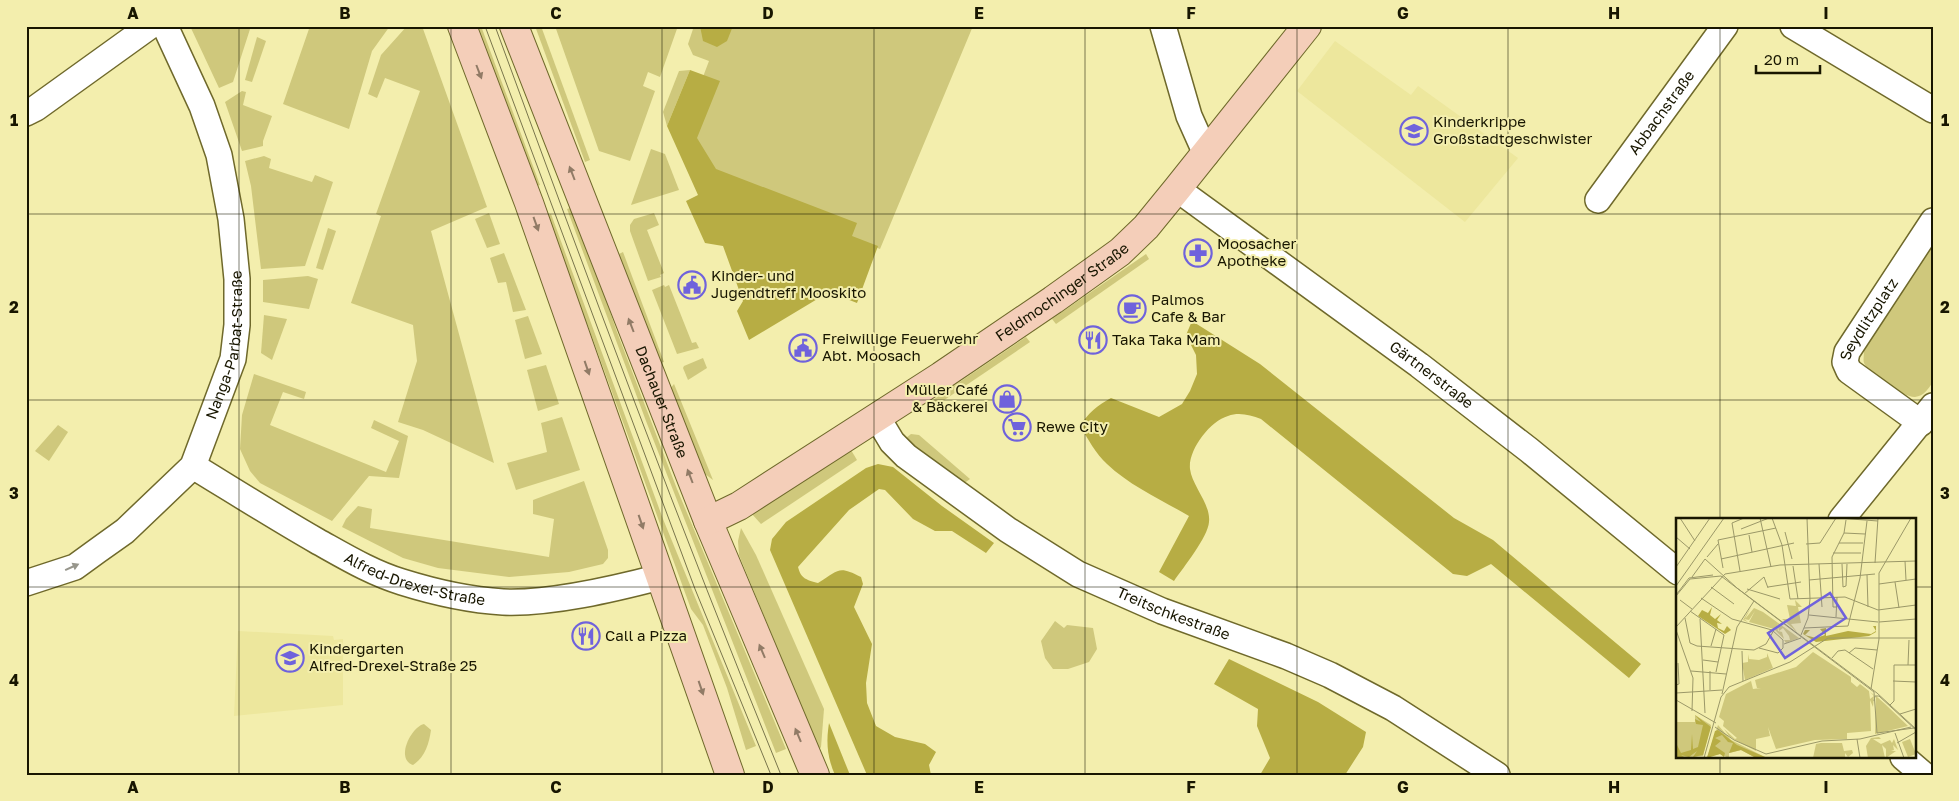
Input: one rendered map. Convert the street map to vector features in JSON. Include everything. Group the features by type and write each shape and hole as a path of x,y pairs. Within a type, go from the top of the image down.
{"main road":[{"path":"462,26 536,222 730,775"},
{"name":"Dachauer Straße","path":"514,26 708,521 816,775"},
{"name":"Feldmochinger Straße","path":"708,521 739,506 941,376 1120,252 1146,227 1307,26"}],"street":[{"path":"26,113 36,108 150,26"},
{"name":"Nanga-Parbat-Straße","path":"26,583 75,566 97,551 125,531 193,466 233,359 237,325 237,279 231,219 219,155 202,106 165,26"},
{"path":"1163,26 1189,116 1206,154"},
{"name":"Abbachstraße","path":"1598,200 1725,26"},
{"path":"1793,26 1933,110"},
{"name":"Gärtnerstraße","path":"1177,189 1427,371 1529,450 1676,570"},
{"name":"Seydlitzplatz","path":"1843,518 1927,414 1849,371 1845,362 1847,352 1933,221"},
{"name":"Treitschkestraße","path":"877,417 892,442 906,456 1008,530 1065,567 1162,610 1286,656 1330,675 1393,708 1496,775"},
{"name":"Alfred-Drexel-Straße","path":"193,466 354,562 401,582 453,595 502,602 541,600 630,585 660,577"},
{"path":"1904,758 1924,775"}],"shaded area":[{"path":"190,26 229,26 236,29 237,26 251,26 233,82 219,88"},
{"path":"310,26 390,26 372,51 349,129 283,104"},
{"path":"407,26 422,26 487,207 431,231 494,463 423,430 398,422 417,361 413,325 351,303 381,216 376,214 420,91 385,78 377,98 368,94 381,55"},
{"path":"477,26 481,26 540,185 531,188"},
{"path":"535,26 541,26 590,160 585,162"},
{"path":"555,26 678,26 660,77 648,72 643,86 655,91 630,161 599,151"},
{"path":"694,26 700,26 699,29 722,26 973,26 880,249 709,183 682,132 709,61 693,55 688,44"},
{"path":"700,26 733,26 727,41 717,47 703,41"},
{"path":"257,37 266,41 252,82 245,80"},
{"name":"Kinderkrippe Großstadtgeschwister","path":"1335,41 1411,95 1418,86 1518,158 1465,222 1297,91"},
{"path":"690,70 667,126 663,112 679,71"},
{"path":"690,70 720,81 697,138 716,169 857,223 852,236 878,246 857,303 829,292 749,340 737,311 743,301 723,246 705,243 686,201 698,195 667,126"},
{"path":"242,91 246,92 243,105 272,116 263,146 242,151 225,102"},
{"path":"651,149 665,154 679,190 631,205"},
{"path":"264,156 271,159 269,168 312,182 315,175 333,182 305,266 261,269 251,186 245,161"},
{"path":"574,207 617,332 677,489 786,749 776,753 646,421 567,209"},
{"path":"489,213 500,244 487,248 475,219"},
{"path":"654,213 659,225 647,230 664,273 660,275 661,277 648,281 630,231 630,225 634,219"},
{"path":"551,214 663,519 756,746 746,750 727,688 703,625 691,609 588,326 564,275 542,218"},
{"path":"328,228 336,231 323,270 316,268"},
{"path":"1933,242 1933,382 1923,394 1915,397 1903,394 1872,373 1864,363 1864,351"},
{"path":"623,252 664,362 660,363 619,254"},
{"path":"504,253 526,310 513,312 506,282 498,283 490,258"},
{"path":"1146,254 1149,259 1056,324 1052,319"},
{"path":"308,276 318,279 309,309 263,302 263,280"},
{"path":"664,285 665,287 669,285 692,343 696,342 699,348 677,354 652,290"},
{"path":"264,315 287,319 272,360 261,353"},
{"path":"528,316 542,354 525,359 515,320"},
{"path":"1192,321 1260,364 1454,518 1493,540 1641,664 1629,678 1491,564 1467,576 1453,574 1261,419 1249,415 1236,414 1221,419 1208,430 1196,445 1190,461 1190,469 1209,515 1208,528 1174,581 1159,572 1189,516 1136,486 1116,472 1099,456 1080,426 1086,417 1111,398 1159,417 1182,404 1197,374 1196,355 1186,335"},
{"path":"1026,337 1030,342 934,407 930,402"},
{"path":"703,358 707,368 688,380 683,368 684,366"},
{"path":"546,365 559,404 538,411 527,370"},
{"path":"254,374 306,392 304,399 283,392 270,425 386,472 399,441 371,428 374,420 408,436 399,478 369,476 332,521 260,483 250,471 240,449 242,415"},
{"path":"674,384 713,480 701,468 670,389"},
{"path":"562,417 580,470 516,490 507,463 547,452 541,423"},
{"path":"58,425 68,432 49,461 35,451"},
{"path":"911,434 919,435 970,479 963,484 912,445 906,438"},
{"path":"851,450 857,460 761,524 751,513"},
{"path":"878,464 893,467 942,506 994,543 986,553 952,531 935,531 913,519 885,490 879,489 849,510 798,567 805,578 818,583 835,572 843,570 861,577 863,584 854,607 872,644 866,683 867,703 876,726 895,737 925,744 936,752 929,765 931,775 867,775 770,550 772,539 786,522 866,468"},
{"path":"584,481 608,550 608,558 603,564 569,572 509,577 438,568 403,558 342,527 346,519 358,506 372,509 370,528 549,557 554,519 533,514 533,500"},
{"path":"741,528 756,555 824,709 821,747 819,750 739,555 738,541"},
{"path":"1055,621 1064,628 1067,625 1093,628 1097,649 1089,662 1068,669 1053,669 1045,658 1041,641"},
{"name":"Kindergarten Alfred-Drexel-Straße 25","path":"238,631 333,636 334,640 343,639 343,705 234,716"},
{"path":"1229,659 1318,702 1366,732 1363,747 1345,775 1260,775 1270,758 1257,726 1258,709 1214,684"},
{"path":"829,723 850,775 835,775 832,768 828,749"},
{"path":"424,724 431,730 429,740 426,750 413,765 408,762 405,750 414,731"}],"tram line":[{"path":"485,26 695,589 771,775"},
{"path":"495,26 670,496 781,775"}],"place":[{"name":"Kinderkrippe Großstadtgeschwister","path":"1414,131"},
{"name":"Moosacher Apotheke","path":"1198,253"},
{"name":"Kinder- und Jugendtreff Mooskito","path":"692,285"},
{"name":"Palmos Cafe & Bar","path":"1132,309"},
{"name":"Taka Taka Mam","path":"1093,340"},
{"name":"Freiwillige Feuerwehr Abt. Moosach","path":"803,348"},
{"name":"Müller Café & Bäckerei","path":"1007,399"},
{"name":"Rewe City","path":"1017,427"},
{"name":"Call a Pizza","path":"586,636"},
{"name":"Kindergarten Alfred-Drexel-Straße 25","path":"290,658"}]}
